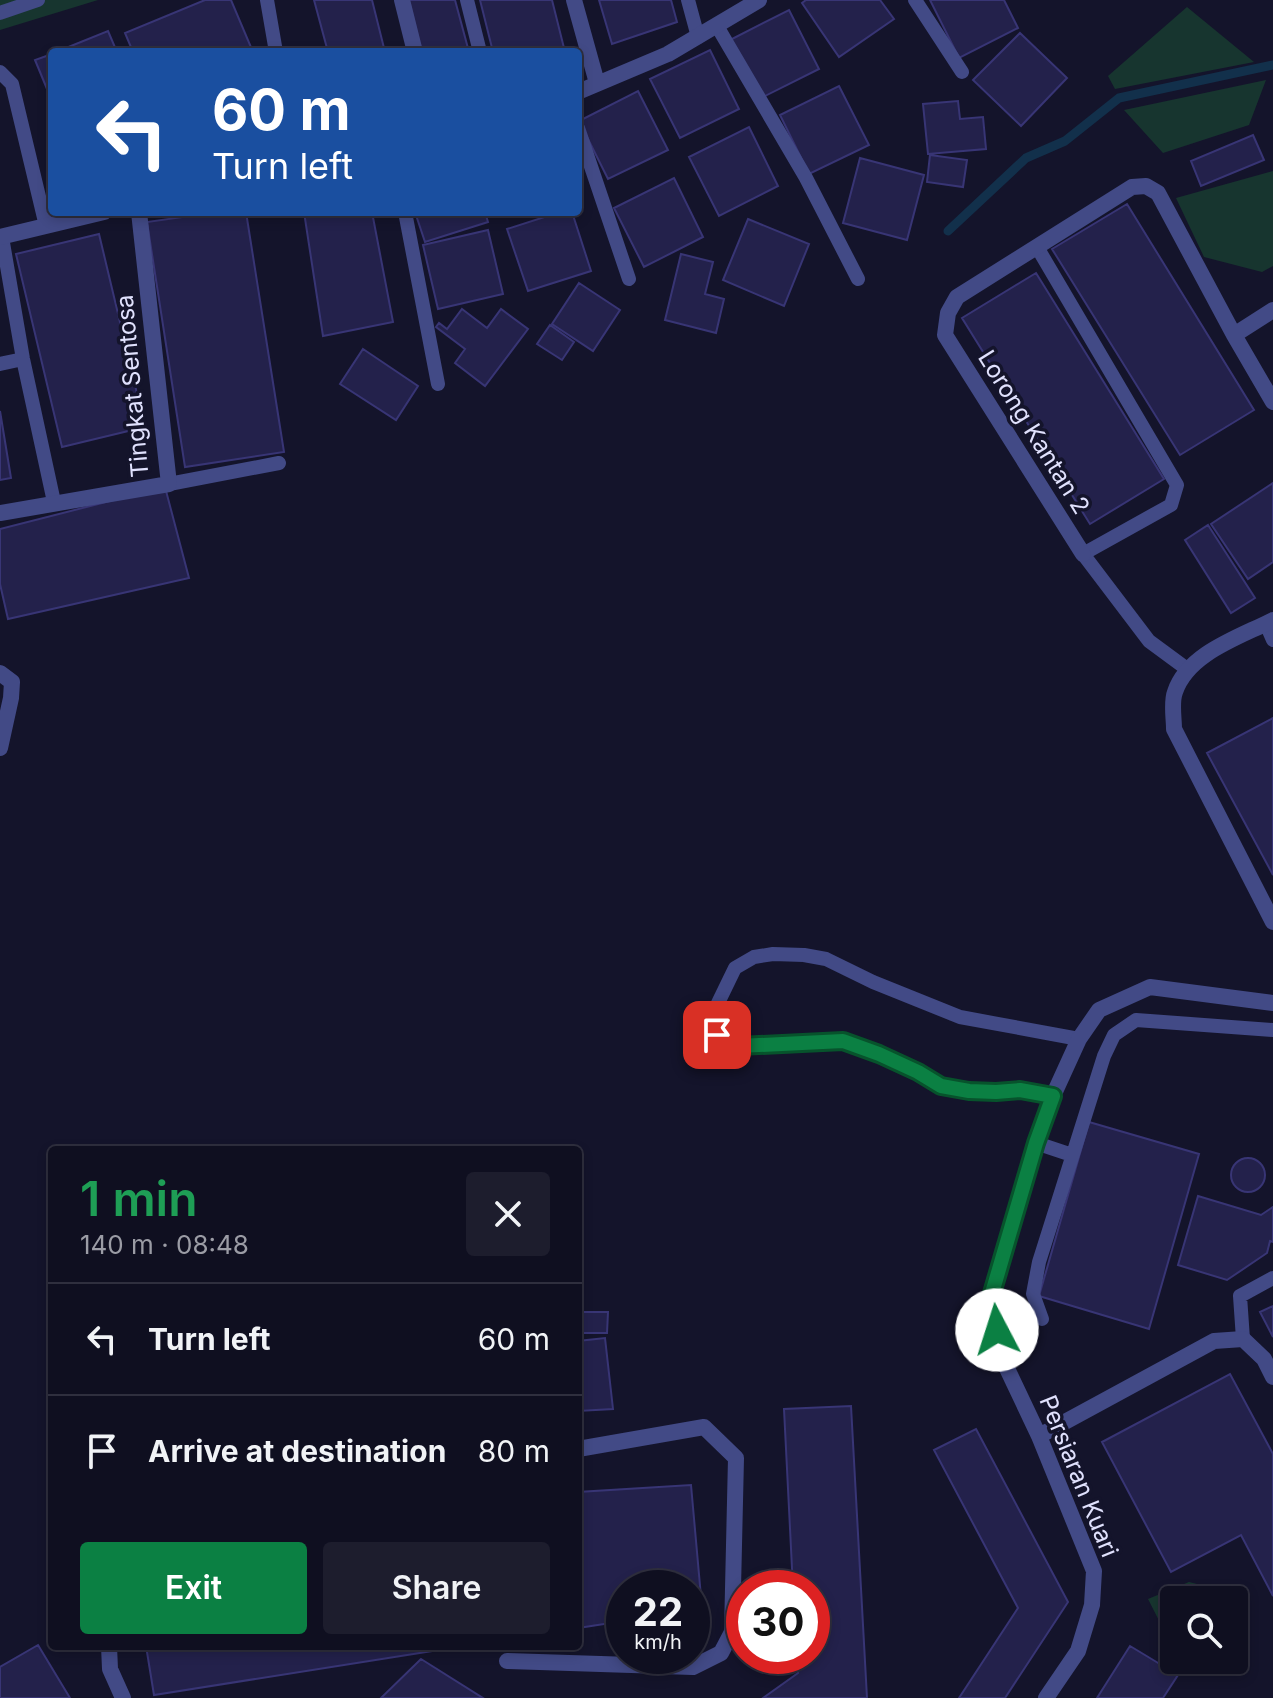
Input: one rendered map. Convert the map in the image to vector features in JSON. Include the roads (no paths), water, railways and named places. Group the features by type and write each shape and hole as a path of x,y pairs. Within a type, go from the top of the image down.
{"street":[{"path":"402,0 414,48"},
{"path":"574,0 597,83"},
{"path":"582,90 668,54 759,0"},
{"path":"1037,247 1132,187 1146,186 1158,193 1273,402"},
{"path":"1,237 87,216"},
{"name":"Tingkat Sentosa","path":"0,513 169,484 139,216"},
{"name":"Lorong Kantan 2","path":"1037,247 957,297 948,313 945,335 1083,554"},
{"path":"1234,335 1273,310"},
{"path":"1270,622 1204,655 1187,669 1174,693 1174,729 1273,922"},
{"path":"0,673 12,682 0,748"},
{"name":"Persiaran Kuari","path":"1046,1698 1078,1651 1092,1605 1094,1571 1039,1436 1003,1360 990,1300 1036,1143 1079,1039 1099,1010 1150,987 1273,1003"},
{"path":"1039,1436 1214,1341 1243,1339 1264,1359 1273,1377"},
{"path":"507,1661 693,1667 721,1653 732,1632 736,1458 704,1427 582,1448"},
{"path":"109,1650 110,1669 123,1698"}],"lane":[{"path":"0,13 38,0"},
{"path":"267,0 275,48"},
{"path":"467,0 479,48"},
{"path":"688,0 698,37"},
{"path":"915,0 962,72"},
{"path":"717,26 806,178 858,279"},
{"path":"0,72 12,84 46,226"},
{"path":"582,140 629,279"},
{"path":"406,216 438,384"},
{"path":"1,237 54,502"},
{"path":"1037,247 1177,485 1171,505 1083,554 1149,641 1187,669"},
{"path":"0,364 23,359"},
{"path":"169,484 279,463"},
{"path":"1270,622 1273,640"},
{"path":"1053,1096 1020,1090 969,1091 941,1086 879,1054 843,1041 739,1046 717,1035 714,1025 718,1003 735,968 754,957 804,955 826,959 873,982 960,1017 1079,1039"},
{"path":"1042,1319 1033,1294 1039,1262 1104,1056 1114,1035 1136,1020 1273,1030"},
{"path":"1036,1143 1072,1155"},
{"path":"1243,1339 1240,1296 1273,1278"}],"waterway":[{"path":"948,231 1026,158 1065,141 1119,98 1273,65"}]}
